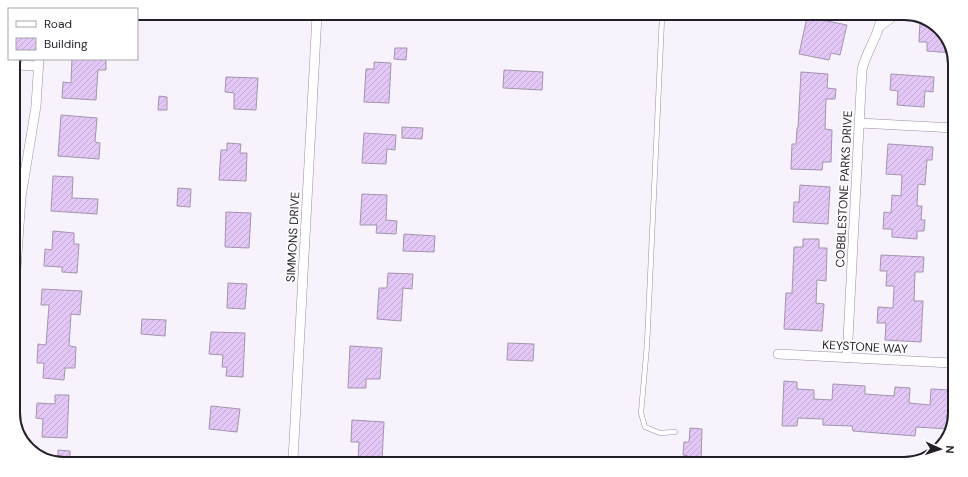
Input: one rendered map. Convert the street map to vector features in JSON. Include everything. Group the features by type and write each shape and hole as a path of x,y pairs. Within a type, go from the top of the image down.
{"street":[{"name":"SIMMONS DRIVE","path":"293,457 317,20"},
{"name":"COBBLESTONE PARKS DRIVE","path":"847,358 862,70 864,58 880,22"},
{"path":"20,64 39,63 36,106 20,207"},
{"path":"859,123 948,128"},
{"name":"KEYSTONE WAY","path":"778,354 948,363"}],"lane":[{"path":"662,20 646,345 641,413 646,427 660,433 675,432"}],"building":[{"path":"806,20 822,20 847,25 840,55 831,53 829,60 799,54"},
{"path":"920,23 929,27 941,39 947,53 927,51 927,42 919,42"},
{"path":"395,48 407,48 406,60 394,59"},
{"path":"72,60 106,60 106,70 98,70 96,100 62,98 63,82 71,83"},
{"path":"374,62 391,63 389,103 364,102 366,69 374,69"},
{"path":"504,70 543,72 542,90 503,88"},
{"path":"801,72 828,74 827,88 836,89 835,99 826,99 825,129 832,130 831,162 823,162 822,170 791,169 792,144 796,144 798,128"},
{"path":"891,74 934,77 933,92 925,91 924,107 897,105 898,91 890,90"},
{"path":"226,77 258,78 256,110 234,109 234,93 225,92"},
{"path":"159,96 167,97 167,110 158,110"},
{"path":"61,115 97,118 95,142 100,143 99,159 58,156"},
{"path":"402,127 423,128 422,139 402,138"},
{"path":"364,133 396,135 395,150 387,149 386,164 362,163"},
{"path":"227,143 241,144 240,153 247,153 246,181 219,180 221,150 227,150"},
{"path":"888,144 933,147 932,160 927,160 925,185 918,184 917,206 922,206 921,220 925,220 924,231 917,231 917,239 892,237 892,229 883,229 884,212 891,213 892,195 901,196 902,175 886,174"},
{"path":"53,176 73,177 72,198 98,199 97,214 51,211"},
{"path":"800,185 830,187 828,224 793,222 794,202 799,202"},
{"path":"178,188 191,189 190,207 177,206"},
{"path":"362,194 387,195 386,220 397,221 396,234 376,233 377,225 360,225"},
{"path":"226,212 251,213 249,248 225,247"},
{"path":"53,231 74,233 74,244 79,244 77,273 62,272 62,267 44,266 45,249 52,250"},
{"path":"404,234 435,236 434,252 403,251"},
{"path":"803,239 819,239 819,248 827,248 826,281 817,280 816,303 824,304 822,331 784,329 786,293 792,293 794,247 803,247"},
{"path":"881,255 924,257 923,272 915,272 914,301 923,301 921,342 885,340 886,323 877,323 878,307 893,308 894,286 886,286 887,271 880,271"},
{"path":"388,273 413,274 412,289 403,288 401,321 377,319 379,288 387,288"},
{"path":"228,283 247,284 245,309 227,308"},
{"path":"42,289 82,291 80,315 71,314 69,346 76,347 75,368 65,368 64,380 43,378 44,363 37,363 38,344 46,345 49,305 41,305"},
{"path":"142,319 166,320 165,336 141,334"},
{"path":"211,332 245,333 243,377 226,376 227,367 222,367 223,355 209,354"},
{"path":"508,343 534,344 533,361 507,360"},
{"path":"350,346 382,348 380,379 366,379 366,388 348,388"},
{"path":"784,381 797,382 797,389 814,390 814,399 832,400 833,384 865,386 865,394 894,396 895,387 910,388 909,403 930,405 931,389 948,390 948,413 945,429 916,427 915,436 853,431 852,426 823,425 823,419 798,418 797,426 782,426"},
{"path":"55,395 69,395 67,438 42,437 43,419 36,418 37,403 55,404"},
{"path":"211,406 240,409 237,432 209,429"},
{"path":"352,420 384,422 382,457 358,457 359,442 351,442"},
{"path":"690,428 702,429 701,457 688,457 683,455 684,442 689,442"},
{"path":"58,450 70,451 70,457 58,456"}]}
